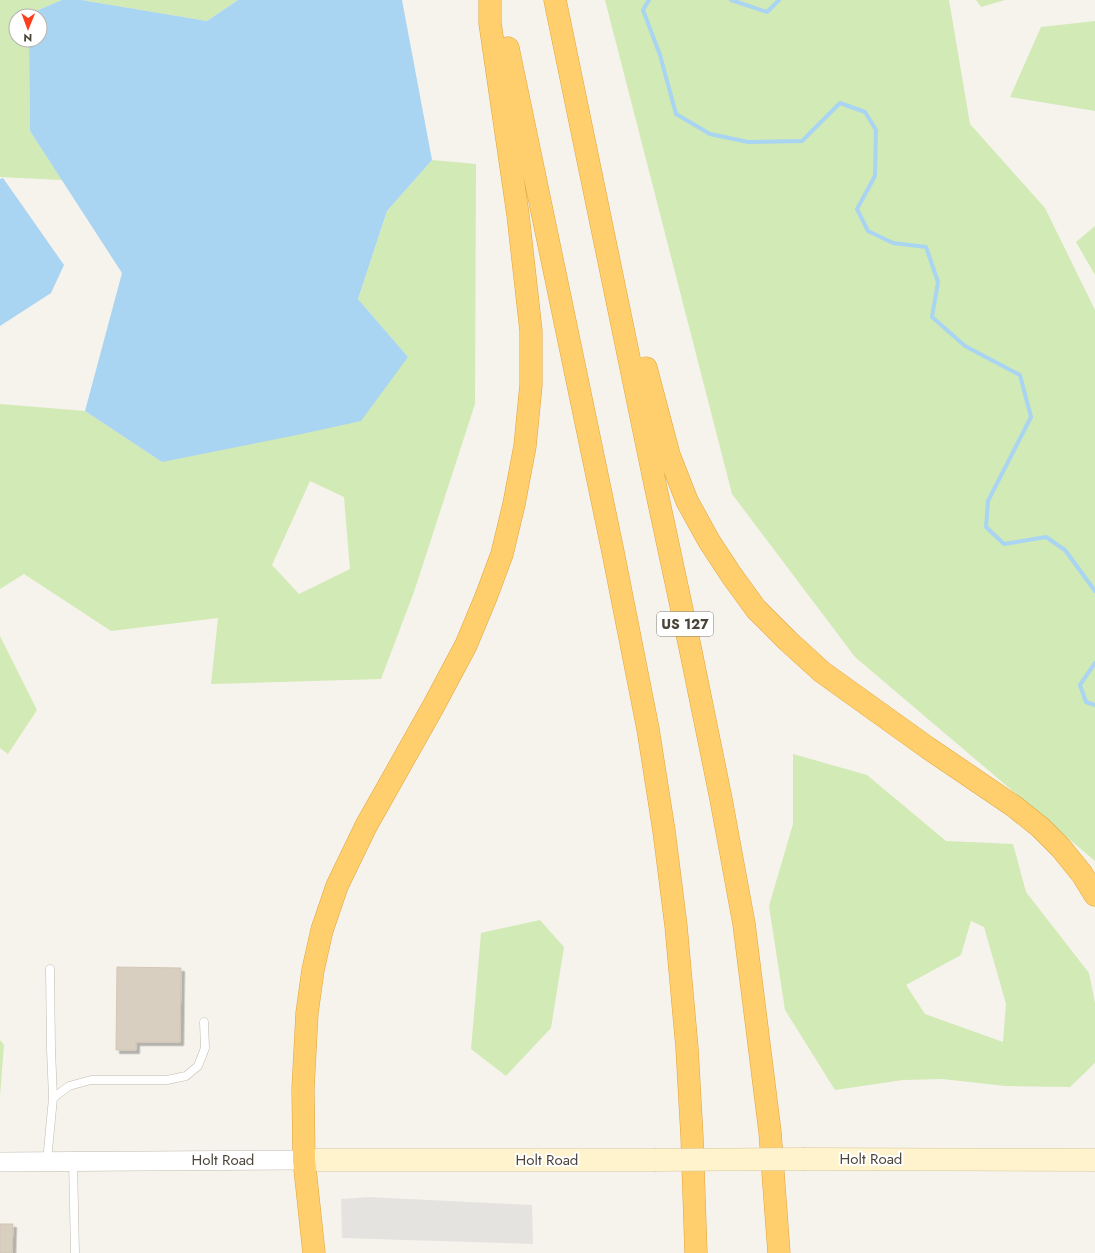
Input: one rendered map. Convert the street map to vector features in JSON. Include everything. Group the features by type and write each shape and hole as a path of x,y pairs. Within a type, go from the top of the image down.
{"highway":[{"path":"314,1253 304,1160 303,1089 307,1013 313,970 322,930 337,886 363,833 434,708 466,645 502,554 514,504 525,446 531,385 531,331 518,215 490,23 490,0"},
{"path":"498,0 577,377 649,737 664,831 676,926 687,1048 693,1144 696,1253"},
{"name":"US 127","path":"555,0 718,783 744,924 770,1132 779,1253"},
{"path":"594,188 621,253 652,393 669,455 687,501 709,541 732,576 756,609 822,672 928,748 1015,807 1040,827 1061,848 1082,874 1095,895"}],"main road":[{"name":"Holt Road","path":"304,1160 1095,1160"}],"street":[{"name":"Holt Road","path":"0,1162 72,1160 304,1160"}],"lane":[{"path":"48,1161 53,1098 50,969"},
{"path":"53,1098 69,1086 91,1080 167,1080 186,1076 198,1066 205,1048 204,1022"},
{"path":"72,1160 75,1253"}],"green space":[{"path":"0,0 62,0 43,8 8,8 8,48 29,48 30,131 62,180 0,177"},
{"path":"81,0 238,0 207,21"},
{"path":"605,0 949,0 970,124 1045,208 1095,310 1095,861 855,657 732,494"},
{"path":"976,0 1005,0 981,7"},
{"path":"1095,21 1095,111 1010,97 1041,27"},
{"path":"432,160 476,164 475,404 414,592 381,679 211,684 218,618 111,631 24,574 0,589 0,404 85,411 162,462 408,357 358,299 387,211","holes":["310,481 344,497 350,569 299,594 272,565"]},
{"path":"1095,226 1095,275 1076,242"},
{"path":"0,636 37,710 8,754 0,748"},
{"path":"793,754 867,775 946,841 1013,844 1026,892 1089,973 1095,1003 1095,1063 1070,1087 1005,1086 942,1079 903,1080 835,1090 785,1010 769,906 793,824","holes":["971,921 984,927 1006,1004 1003,1042 925,1014 906,985 961,955"]},
{"path":"540,920 564,947 551,1028 506,1076 471,1049 481,933"},
{"path":"0,1040 4,1045 0,1096"}],"shaded area":[{"path":"368,1197 532,1205 533,1244 342,1238 341,1199"}],"water":[{"path":"62,0 81,0 207,21 238,0 402,0 432,160 387,211 358,299 408,357 361,421 162,462 85,411 122,273 30,131 29,48 48,48 48,8 43,8"},
{"path":"3,178 64,265 51,293 0,326 0,179"}],"building":[{"path":"117,967 181,968 180,1042 136,1042 136,1050 116,1050"},
{"path":"0,1224 13,1224 12,1253 0,1253"}],"waterway":[{"path":"649,0 643,10 660,55 676,114 710,134 748,142 802,141 840,103 865,112 876,130 875,176 857,209 868,231 893,243 926,247 938,282 932,317 965,346 1020,375 1031,417 988,501 986,527 1004,544 1046,537 1065,550 1095,591"},
{"path":"731,0 767,12 779,0"},
{"path":"1095,663 1080,685 1086,702 1095,705"}]}
